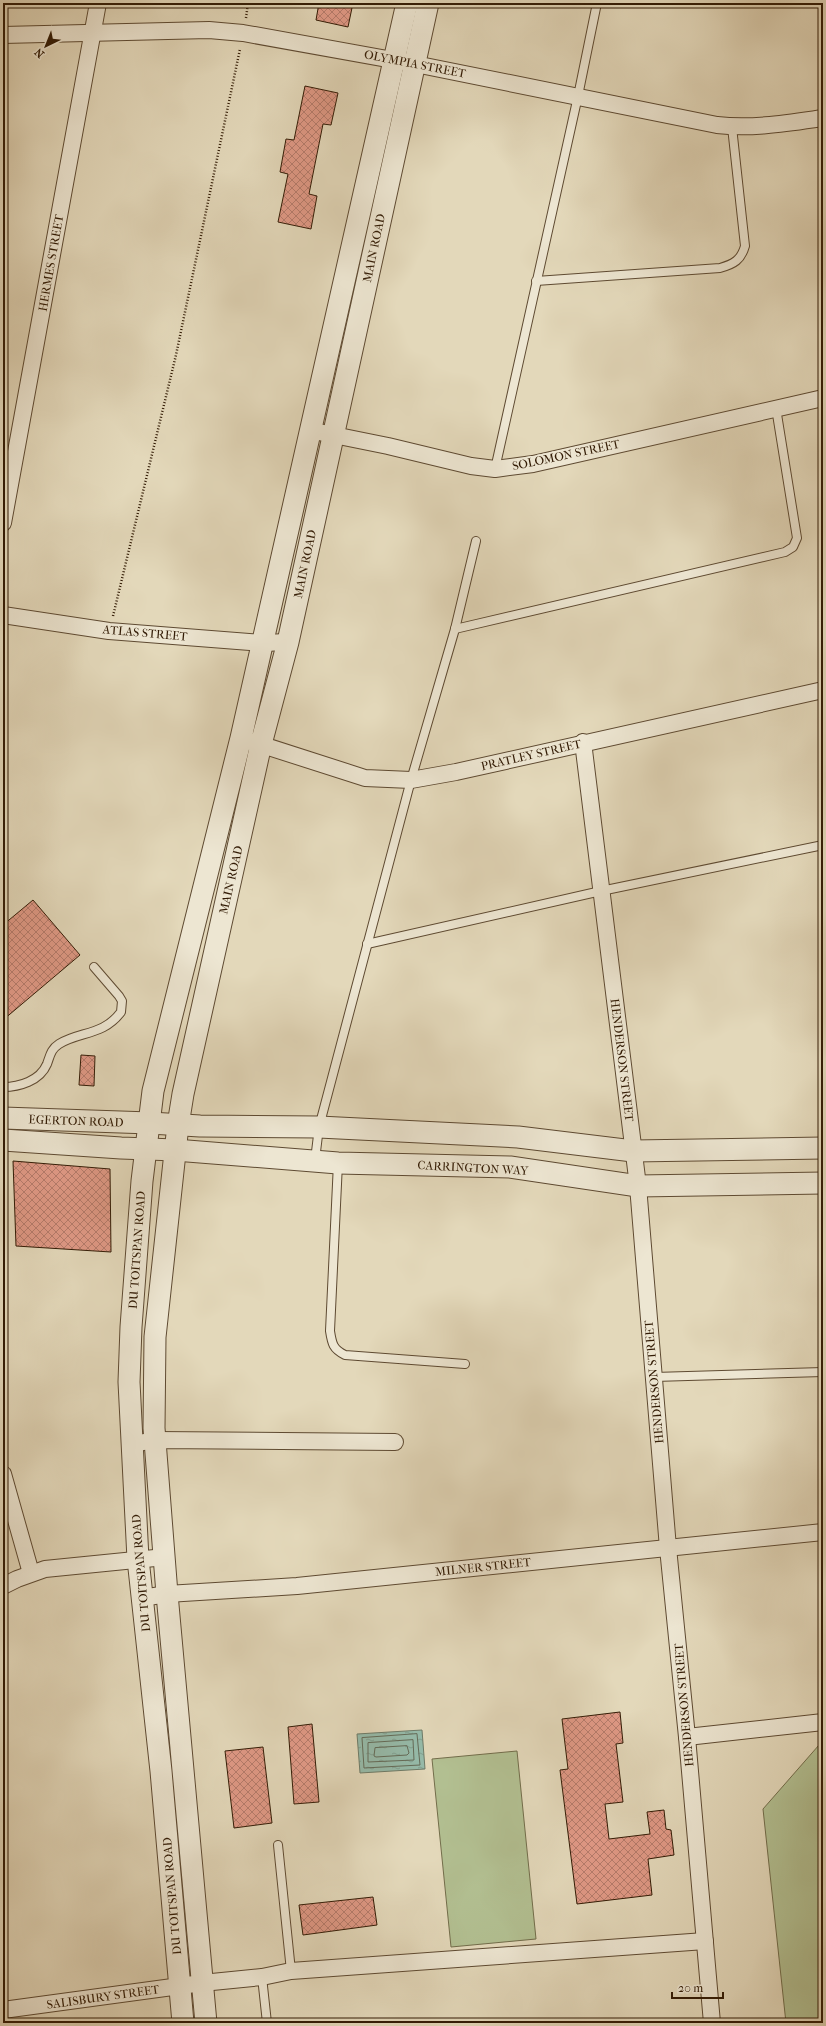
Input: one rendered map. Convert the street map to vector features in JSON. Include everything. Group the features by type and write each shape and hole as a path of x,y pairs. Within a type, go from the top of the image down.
{"street":[{"name":"HERMES STREET","path":"3,523 98,3"},
{"name":"MAIN ROAD","path":"150,1123 154,1091 241,738 309,430 407,3"},
{"name":"MAIN ROAD","path":"178,1125 184,1086 262,744 288,642 428,3"},
{"name":"OLYMPIA STREET","path":"3,35 209,30 243,33 415,64 732,127 765,126 823,118"},
{"name":"SOLOMON STREET","path":"309,430 333,433 471,466 495,469 533,464 823,398"},
{"name":"ATLAS STREET","path":"3,615 109,631 263,643 288,642"},
{"name":"PRATLEY STREET","path":"241,738 365,778 412,780 456,772 583,742 823,690"},
{"name":"HENDERSON STREET","path":"583,742 638,1186 668,1548 687,1737 712,2023"},
{"name":"EGERTON ROAD","path":"3,1118 150,1123"},
{"path":"150,1123 178,1125 319,1127 518,1137 633,1151 823,1148"},
{"name":"DU TOITSPAN ROAD","path":"150,1123 142,1181 129,1382 138,1559 161,1771 183,2023"},
{"name":"DU TOITSPAN ROAD","path":"178,1125 155,1337 155,1440 167,1594 206,2023"},
{"name":"EGERTON ROAD","path":"3,1140 147,1149"},
{"name":"CARRINGTON WAY","path":"147,1149 315,1160 338,1163 510,1168 638,1186 823,1182"},
{"path":"132,1444 155,1440 395,1442"},
{"path":"3,1474 31,1574"},
{"name":"MILNER STREET","path":"142,1598 167,1594 296,1586 823,1532"},
{"path":"3,1586 31,1574 45,1570 165,1557"},
{"path":"687,1737 823,1722"},
{"name":"SALISBURY STREET","path":"3,2010 202,1983 262,1977 291,1971 705,1941"}],"lane":[{"path":"495,469 578,96 596,3"},
{"path":"536,281 720,268 734,264 742,257 745,246 732,127"},
{"path":"455,629 785,552 793,547 797,538 776,408"},
{"path":"315,1160 319,1127 367,944 455,629 476,541"},
{"path":"367,944 823,845"},
{"path":"3,1086 16,1087 26,1083 44,1070 50,1052 59,1044 104,1027 121,1012 122,1001 94,967"},
{"path":"338,1163 330,1331 332,1345 338,1352 345,1355 465,1364"},
{"path":"654,1377 823,1372"},
{"path":"278,1845 291,1971"},
{"path":"262,1977 267,2023"}],"path":[{"path":"109,631 176,355 248,3"}],"shaded area":[{"path":"819,1745 823,1745 823,2023 786,2023 763,1809"},
{"path":"517,1751 536,1939 451,1947 432,1759"}],"water":[{"path":"422,1730 425,1769 360,1773 357,1734"}],"building":[{"path":"319,3 353,3 348,27 316,20"},
{"path":"305,86 338,93 331,125 323,124 309,194 317,196 311,229 278,222 288,174 280,172 286,139 294,140"},
{"path":"33,900 80,955 3,1020 3,925"},
{"path":"81,1055 95,1056 94,1086 79,1085"},
{"path":"13,1161 110,1169 111,1252 16,1246"},
{"path":"620,1712 623,1743 616,1744 623,1802 605,1804 609,1839 650,1834 647,1812 664,1810 666,1829 671,1830 674,1855 648,1859 652,1895 577,1904 560,1770 568,1769 562,1719"},
{"path":"312,1724 319,1802 294,1804 288,1727"},
{"path":"263,1747 272,1823 234,1828 225,1751"},
{"path":"373,1897 377,1925 303,1935 299,1905"}]}
